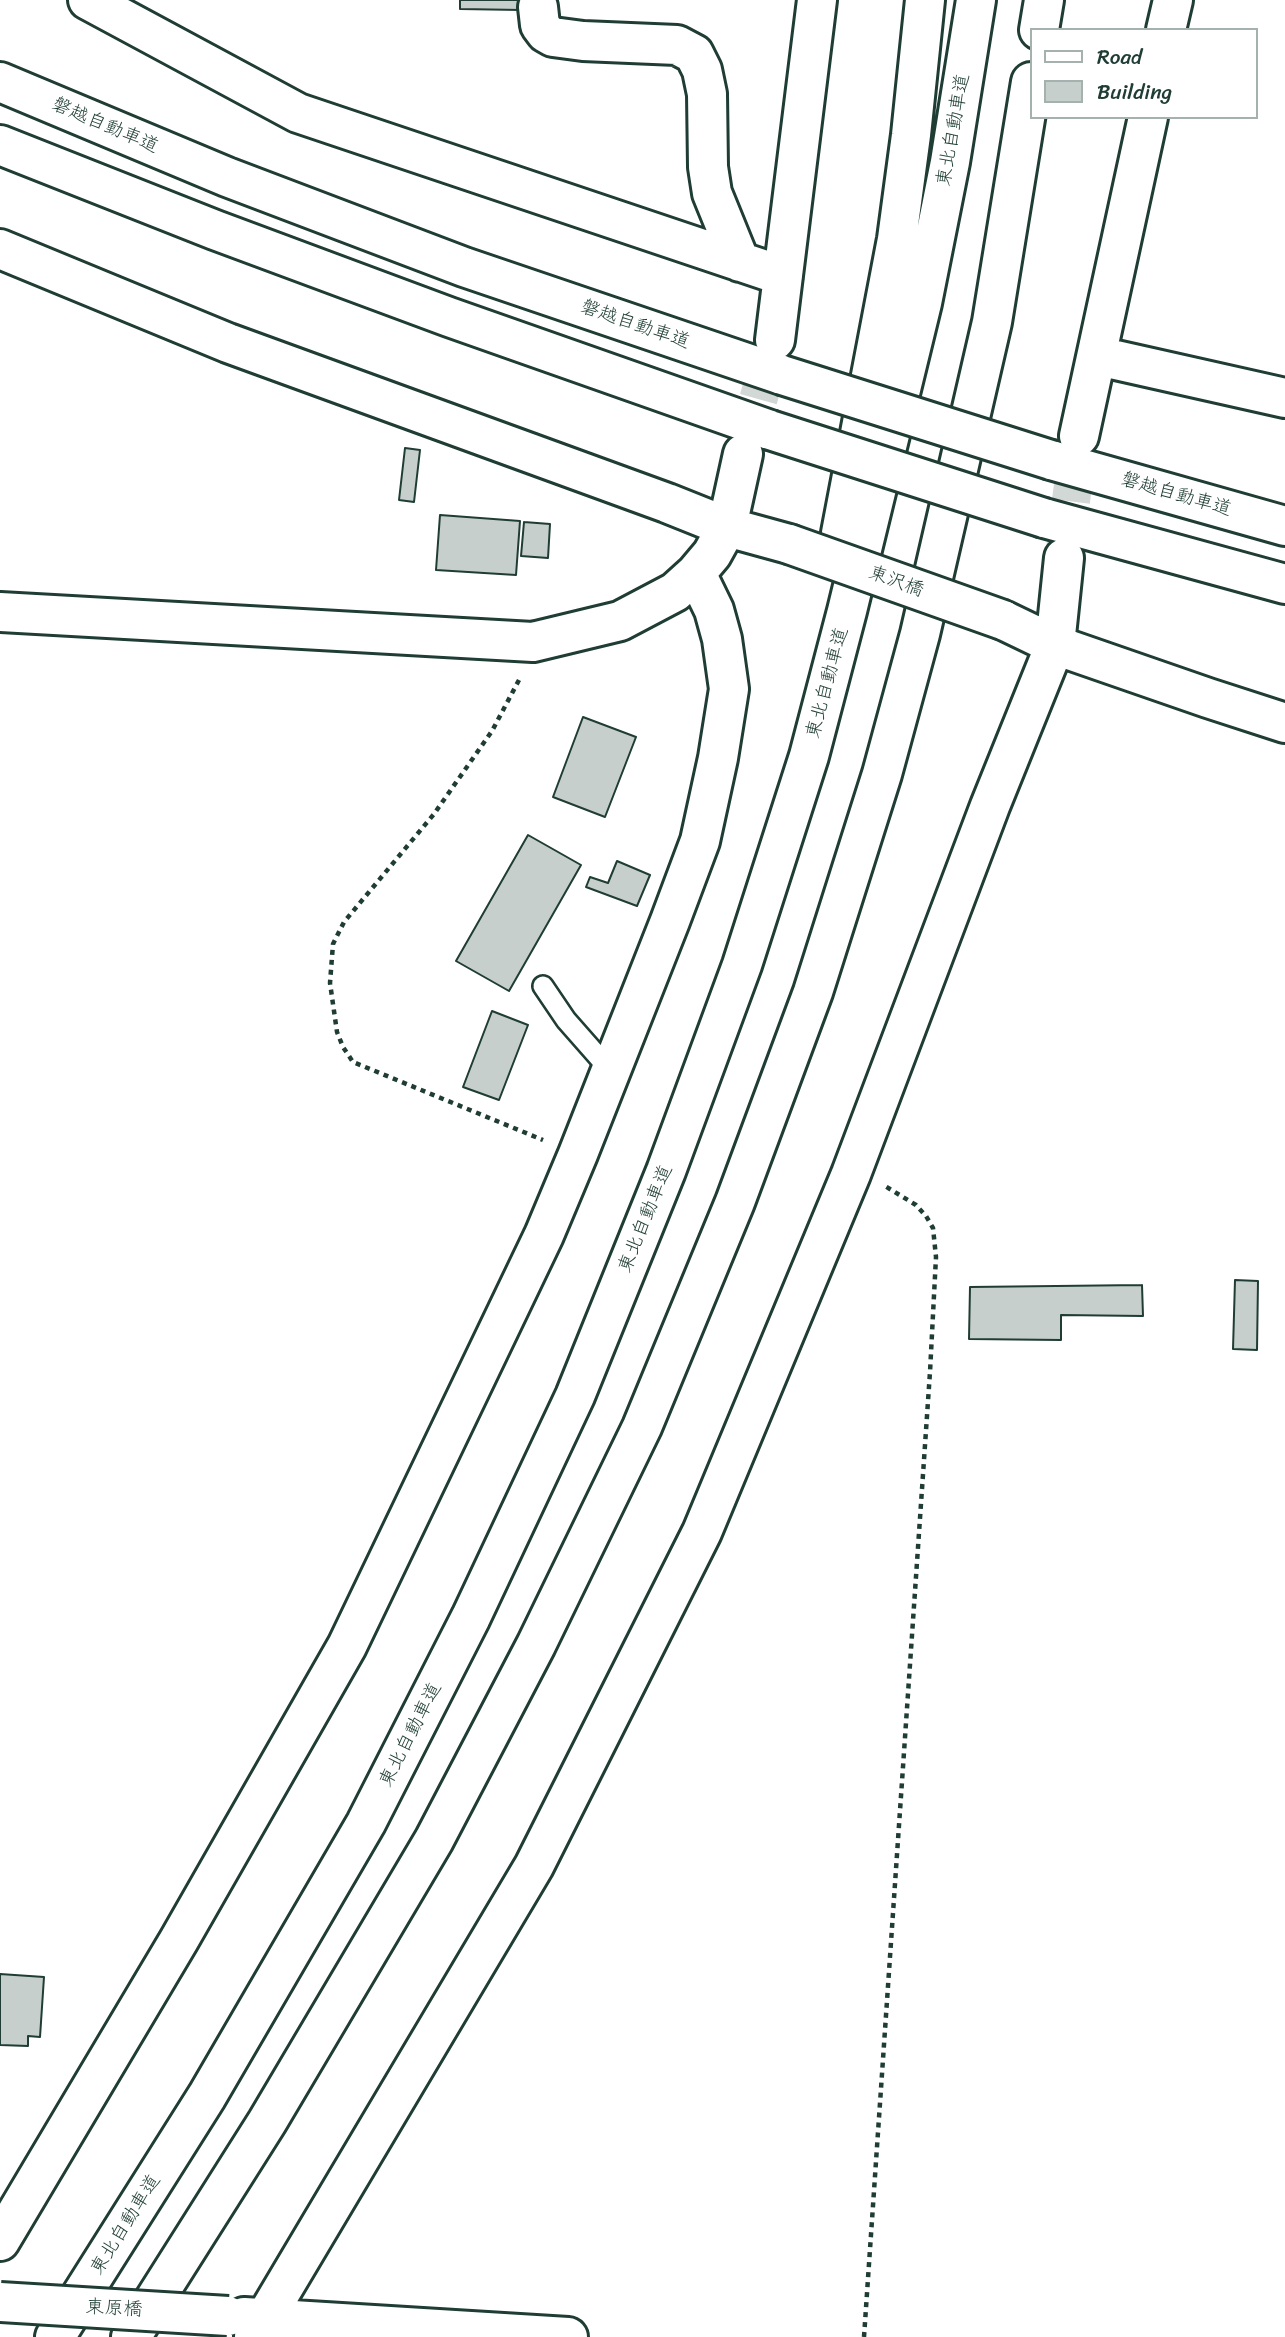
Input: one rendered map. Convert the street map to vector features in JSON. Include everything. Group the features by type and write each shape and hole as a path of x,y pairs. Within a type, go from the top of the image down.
{"main road":[{"path":"88,0 298,113 783,276"},
{"path":"779,358 783,276 817,0"},
{"path":"742,965 779,824 809,691 874,367 897,239 926,0"},
{"name":"東北自動車道","path":"55,2337 207,2096 359,1835 471,1617 575,1396 666,1171 742,965 809,756 889,444 922,303 976,0"},
{"path":"1040,28 1044,0"},
{"path":"1166,28 1173,0"},
{"path":"538,7 540,25 553,37 677,45 694,54 702,69 707,94 708,167 712,193 740,262"},
{"name":"磐越自動車道","path":"0,82 227,177 464,267 779,358 1065,448 1285,526"},
{"path":"131,2337 267,2122 434,1840 536,1645 642,1427 735,1202 813,992 882,774 920,634 992,322 1030,88"},
{"path":"1065,448 1098,356 1148,119"},
{"path":"0,145 215,230 449,317 756,442 1285,584"},
{"name":"東沢橋","path":"0,249 228,343 727,527 789,544 1003,620 1055,645 1285,723"},
{"path":"1098,356 1285,398"},
{"path":"0,612 533,642 620,621 675,592 696,573 727,527 756,442"},
{"path":"249,2324 541,1853 702,1532 851,1174 990,806 1055,645 1064,558"},
{"path":"0,2241 179,1940 348,1646 544,1235 578,1154 700,841 718,758 729,689 722,639 714,610 696,573"},
{"name":"東原橋","path":"0,2302 249,2324 568,2337"}],"lane":[{"path":"543,986 566,1020 610,1070"}],"path":[{"path":"541,639 492,730 434,814 344,922 333,944 330,983 337,1032 353,1062 578,1154"},
{"path":"851,1174 887,1186 916,1205 933,1228 936,1257 864,2337"}],"building":[{"path":"460,0 521,0 521,10 460,9"},
{"path":"405,448 420,450 414,502 399,500"},
{"path":"440,515 520,521 516,575 436,570"},
{"path":"524,522 550,524 548,558 521,556"},
{"path":"583,717 636,737 605,817 553,797"},
{"path":"528,835 581,865 509,991 456,961"},
{"path":"617,861 650,875 637,906 586,887 590,877 608,883"},
{"path":"492,1011 528,1025 499,1100 463,1087"},
{"path":"1235,1280 1258,1281 1257,1350 1233,1349"},
{"path":"1142,1285 1143,1316 1061,1315 1061,1340 969,1339 970,1287"},
{"path":"0,1974 44,1977 40,2037 28,2036 28,2046 0,2045"}],"tunnel":[{"path":"743,454 775,340"},
{"path":"1064,558 1079,436"}]}
